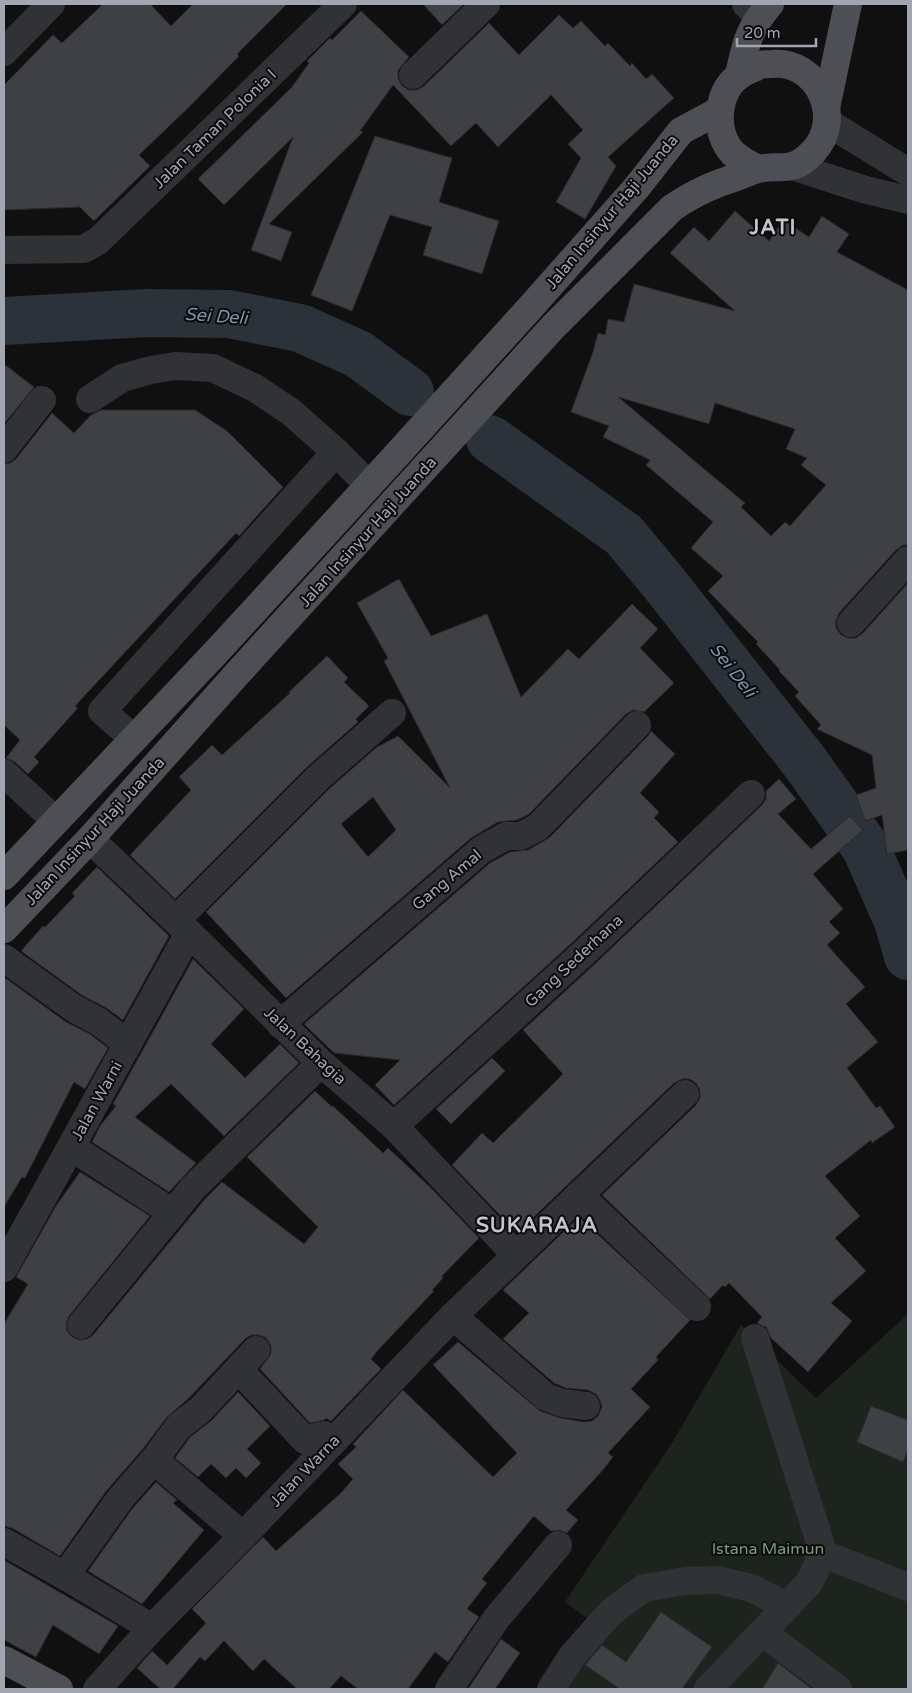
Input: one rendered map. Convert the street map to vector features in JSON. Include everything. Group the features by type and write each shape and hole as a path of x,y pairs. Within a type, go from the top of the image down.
{"main road":[{"path":"827,113 817,84 801,70 780,63 758,65 739,75 726,91 720,110 720,129 728,147 741,160 758,169 795,167 813,152 822,140 848,4"},
{"path":"739,75 747,38 758,8"},
{"name":"Jalan Insinyur Haji Juanda","path":"4,876 219,649 529,309 637,187 681,131 720,110"},
{"name":"Jalan Insinyur Haji Juanda","path":"4,929 90,839 237,674 553,327 672,208 691,195 758,169"},
{"path":"4,1660 30,1683 59,1689"}],"street":[{"path":"4,52 51,4"},
{"name":"Jalan Taman Polonia I","path":"4,250 84,249 98,241 343,4"},
{"path":"413,75 486,4"},
{"path":"827,113 908,172"},
{"path":"795,167 866,190 908,200"},
{"path":"90,399 122,378 151,370 175,366 213,368 255,388 291,412 336,452 376,477"},
{"path":"4,449 42,400"},
{"path":"134,739 102,711 336,452"},
{"path":"851,623 908,560"},
{"name":"Jalan Warni","path":"4,1268 128,1044 183,927 318,778 392,713"},
{"name":"Gang Amal","path":"280,1024 481,850 506,836 521,836 538,827 637,724"},
{"path":"4,773 56,820"},
{"name":"Gang Sederhana","path":"394,1126 587,950 751,794"},
{"name":"Jalan Bahagia","path":"90,839 183,927 321,1063 394,1126 516,1255"},
{"path":"4,958 74,1008 98,1020 128,1044"},
{"path":"81,1325 192,1188 321,1063"},
{"name":"Jalan Warna","path":"97,1689 152,1628 243,1536 453,1316 685,1094"},
{"path":"71,1147 173,1213"},
{"path":"579,1195 697,1307"},
{"path":"453,1316 546,1397 562,1403 586,1406"},
{"path":"708,1689 809,1583 821,1553 820,1542 755,1338"},
{"path":"66,1576 120,1499 154,1460 179,1426 200,1410 252,1355 241,1372 306,1440 324,1435 332,1443"},
{"path":"154,1460 243,1536"},
{"path":"4,1542 66,1576 152,1628"},
{"path":"449,1689 496,1619 558,1544"},
{"path":"821,1553 908,1587"},
{"path":"551,1689 572,1656 611,1612 644,1588 685,1581 718,1580 751,1588 786,1606"},
{"path":"762,1632 838,1689"}],"green space":[{"name":"Istana Maimun","path":"908,1314 908,1689 553,1689 598,1626 565,1602 672,1443 741,1325 816,1398"}],"building":[{"path":"103,4 150,4 171,26 193,4 287,4 237,54 239,56 139,155 150,166 94,221 80,207 4,210 4,85 53,35 62,43"},
{"path":"423,4 464,4 442,25"},
{"path":"361,11 409,57 398,70 398,78 402,86 409,90 417,90 424,86 489,23 519,55 559,15 573,28 581,21 605,46 608,43 630,66 632,63 646,79 652,74 674,98 608,157 616,166 585,219 556,202 581,158 568,144 583,130 551,95 498,147 476,123 451,146 393,85 360,131 363,132 269,224 292,232 281,261 251,250 293,137 224,205 198,179 292,87 309,63 307,61 330,38 332,40"},
{"path":"375,136 452,158 439,202 499,221 482,274 423,255 432,227 390,215 352,311 311,295"},
{"path":"735,211 769,241 783,220 809,237 822,216 849,234 837,252 908,290 908,545 903,545 896,550 839,613 836,620 836,628 841,635 848,638 856,638 863,633 908,583 908,850 887,854 882,815 865,821 856,795 876,788 872,755 817,729 821,725 795,696 799,692 756,644 758,642 708,591 723,576 691,548 713,522 646,465 650,460 603,437 609,426 571,412 598,333 605,335 608,319 624,322 634,284 735,311 670,253 694,227 709,241","holes":["618,397 709,424 715,403 795,429 786,449 807,458 801,465 826,485 790,526 785,522 771,536 741,507 745,503"]},
{"path":"4,364 34,387 4,424"},
{"path":"101,410 195,410 227,431 283,487 239,536 236,533 75,706 78,708 34,757 39,762 28,774 15,762 6,758 20,740 4,725 4,464 16,459 52,413 74,433 91,415"},
{"path":"399,579 431,636 487,614 521,697 568,649 579,659 632,604 658,629 640,648 674,683 644,712 633,710 626,714 529,814 517,820 498,822 471,838 286,998 206,912 329,789 377,747 398,736 450,788 384,661 388,658 357,603","holes":["373,797 396,830 368,857 341,824"]},
{"path":"327,656 348,678 344,682 369,706 356,719 358,722 307,767 175,899 130,855 191,790 179,777 212,745 222,755 290,693"},
{"path":"651,731 675,754 640,793 659,812 654,818 678,842 576,939 394,1105 375,1085 400,1060 334,1053 304,1024 490,863 510,852 528,850 549,838"},
{"path":"779,779 796,799 778,814 811,849 850,816 863,830 813,874 843,909 829,922 840,933 827,945 865,987 846,1004 878,1042 847,1068 876,1108 880,1106 895,1127 872,1143 871,1140 825,1176 860,1216 835,1238 866,1271 831,1303 852,1321 808,1372 771,1338 766,1327 757,1323 762,1317 729,1283 725,1287 723,1285 710,1299 602,1195 696,1105 700,1098 700,1090 696,1083 690,1079 682,1079 674,1083 517,1233 452,1165 482,1133 493,1143 563,1074 523,1030 762,805 766,799 766,791"},
{"path":"97,867 169,936 123,1020 105,1007 83,996 21,951 43,926 45,927 75,896 72,893"},
{"path":"193,959 244,1009 211,1044 245,1078 280,1044 299,1063 224,1136 171,1084 135,1117 196,1163 169,1192 92,1142 100,1126 116,1106 113,1104"},
{"path":"4,977 66,1022 90,1034 108,1048 85,1089 74,1082 25,1178 22,1177 4,1207"},
{"path":"492,1058 505,1071 451,1124 436,1109"},
{"path":"315,1091 383,1153 388,1148 430,1187 479,1238 442,1276 443,1278 432,1290 434,1291 379,1349 371,1359 381,1369 331,1421 326,1418 310,1423 260,1369 271,1354 271,1346 266,1338 259,1335 251,1335 189,1398 167,1417 142,1450 107,1490 60,1556 12,1528 4,1526 4,1324 28,1284 16,1277 56,1206 80,1172 150,1216 69,1316 66,1323 67,1331 72,1337 79,1340 87,1339 93,1335 205,1199 222,1182 304,1244 318,1227 247,1157"},
{"path":"579,1217 690,1320 656,1357 658,1360 631,1389 650,1407 608,1453 613,1457 566,1510 578,1520 567,1533 560,1530 551,1531 533,1517 482,1579 487,1583 467,1609 479,1617 448,1662 435,1652 408,1689 358,1689 341,1676 329,1689 297,1689 264,1659 253,1671 224,1641 205,1661 200,1657 173,1689 160,1689 137,1668 152,1651 167,1665 206,1623 192,1609 263,1537 276,1551 341,1493 353,1479 338,1464 356,1447 353,1444 403,1390 493,1477 517,1453 433,1365 458,1342 540,1411 560,1418 584,1422 592,1421 598,1416 602,1407 596,1394 588,1390 566,1388 554,1383 503,1339 529,1313 503,1290"},
{"path":"238,1392 270,1426 247,1449 261,1463 246,1478 236,1468 226,1478 211,1464 198,1477 175,1458 190,1437 211,1421"},
{"path":"871,1406 908,1420 908,1450 903,1462 857,1442"},
{"path":"156,1482 177,1500 173,1503 204,1530 142,1604 88,1571 132,1509"},
{"path":"4,1560 118,1626 99,1654 53,1625 36,1657 4,1640"},
{"path":"661,1612 712,1647 682,1689 620,1689 585,1665 602,1645 626,1662"},
{"path":"501,1639 520,1653 495,1689 468,1689"},
{"path":"778,1663 812,1689 762,1689"}],"waterway":[{"name":"Sei Deli","path":"4,321 147,313 229,314 300,328 358,354 410,392"},
{"name":"Sei Deli","path":"490,439 624,535 663,582 804,761 866,848 898,921 908,956"}],"district":[{"name":"JATI","path":"773,227"},
{"name":"SUKARAJA","path":"537,1225"}]}
